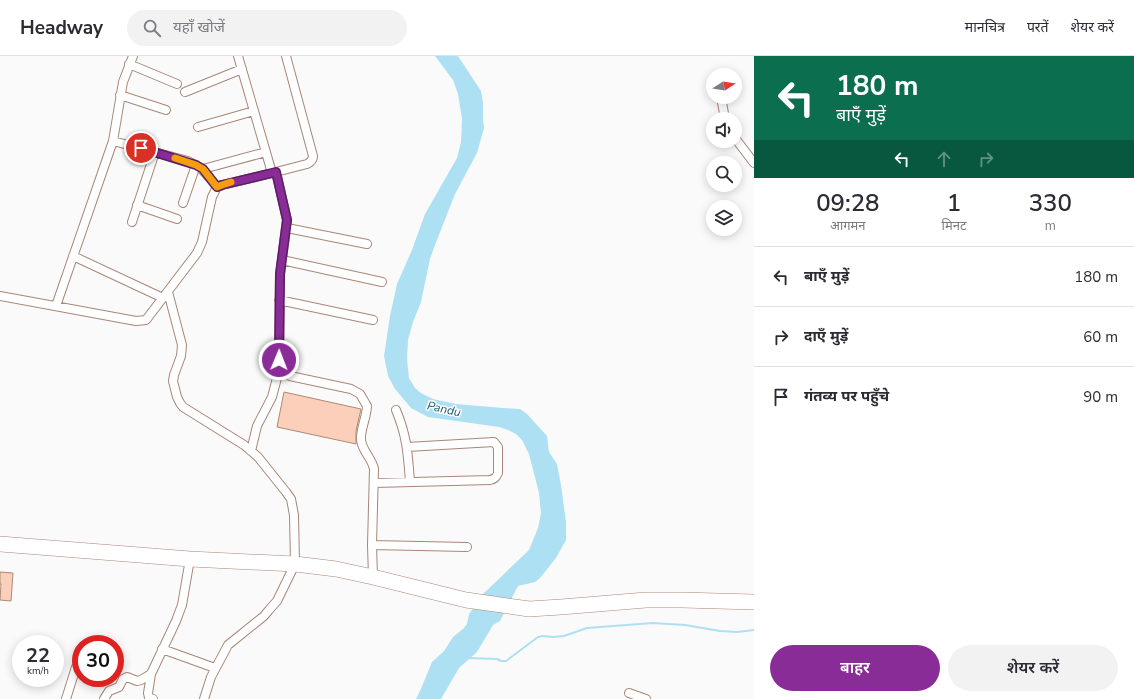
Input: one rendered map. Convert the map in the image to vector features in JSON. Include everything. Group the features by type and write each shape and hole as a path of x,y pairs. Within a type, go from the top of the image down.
{"highway":[{"path":"0,544 190,559 295,564 336,569 466,600 530,609 646,600 754,602"}],"street":[{"path":"56,306 112,141 123,82 133,56"},
{"path":"238,56 266,152 274,172 286,213 287,228 280,274 279,360 277,378 272,397 257,426 252,450"},
{"path":"0,296 136,321 146,320 194,259 200,247 212,196 217,187 311,162 313,156 286,56"},
{"path":"130,64 177,84"},
{"path":"185,92 242,69"},
{"path":"120,95 166,110"},
{"path":"198,127 254,111"},
{"path":"112,141 155,152 200,167 217,187"},
{"path":"742,147 754,163"},
{"path":"132,222 155,152"},
{"path":"200,167 266,152"},
{"path":"183,203 200,167"},
{"path":"137,205 177,219"},
{"path":"287,228 367,244"},
{"path":"73,256 166,295 182,345 181,356 172,381 176,397 189,411 252,450 290,499 294,515 295,564 276,601 264,616 228,645 211,677 204,699"},
{"path":"282,260 382,282"},
{"path":"280,300 373,320"},
{"path":"290,376 351,389 360,394 367,406 361,440 363,448 373,464 373,577"},
{"path":"396,410 402,424 407,447 410,482"},
{"path":"374,483 490,480 497,477 498,447 494,442 407,447"},
{"path":"372,545 467,547"},
{"path":"153,699 149,698 148,693 151,674 182,605 190,559"},
{"path":"162,649 216,668"},
{"path":"104,699 109,692 119,687 122,678 127,677 137,681 142,680 151,674"},
{"path":"66,699 72,680"},
{"path":"629,693 646,699"}],"water":[{"name":"Pandu","path":"435,56 458,56 481,91 484,128 477,153 455,194 430,259 421,302 408,340 407,359 409,378 415,388 433,399 456,404 520,409 527,414 547,436 549,452 557,464 566,522 566,540 556,558 540,578 535,582 518,586 500,621 493,625 477,652 459,668 441,699 416,699 432,662 444,651 453,637 467,624 469,614 484,593 529,550 538,528 541,513 539,493 529,454 522,440 516,434 499,427 428,417 411,408 395,389 388,376 384,356 390,316 397,284 412,250 425,214 457,158 461,142 462,119 458,94 453,80"}],"building":[{"path":"284,392 361,409 356,431 356,444 277,427"},
{"path":"0,572 13,573 11,601 0,600"}],"waterway":[{"path":"468,658 497,659 506,661 538,637 564,636 587,628 653,623 685,625 720,631 737,632 754,630"}],"slow traffic":[{"path":"175,158 203,169 217,187 231,182"}],"route":[{"path":"141,148 196,165 203,169 217,187 276,172 287,220 280,274 279,360"}]}
